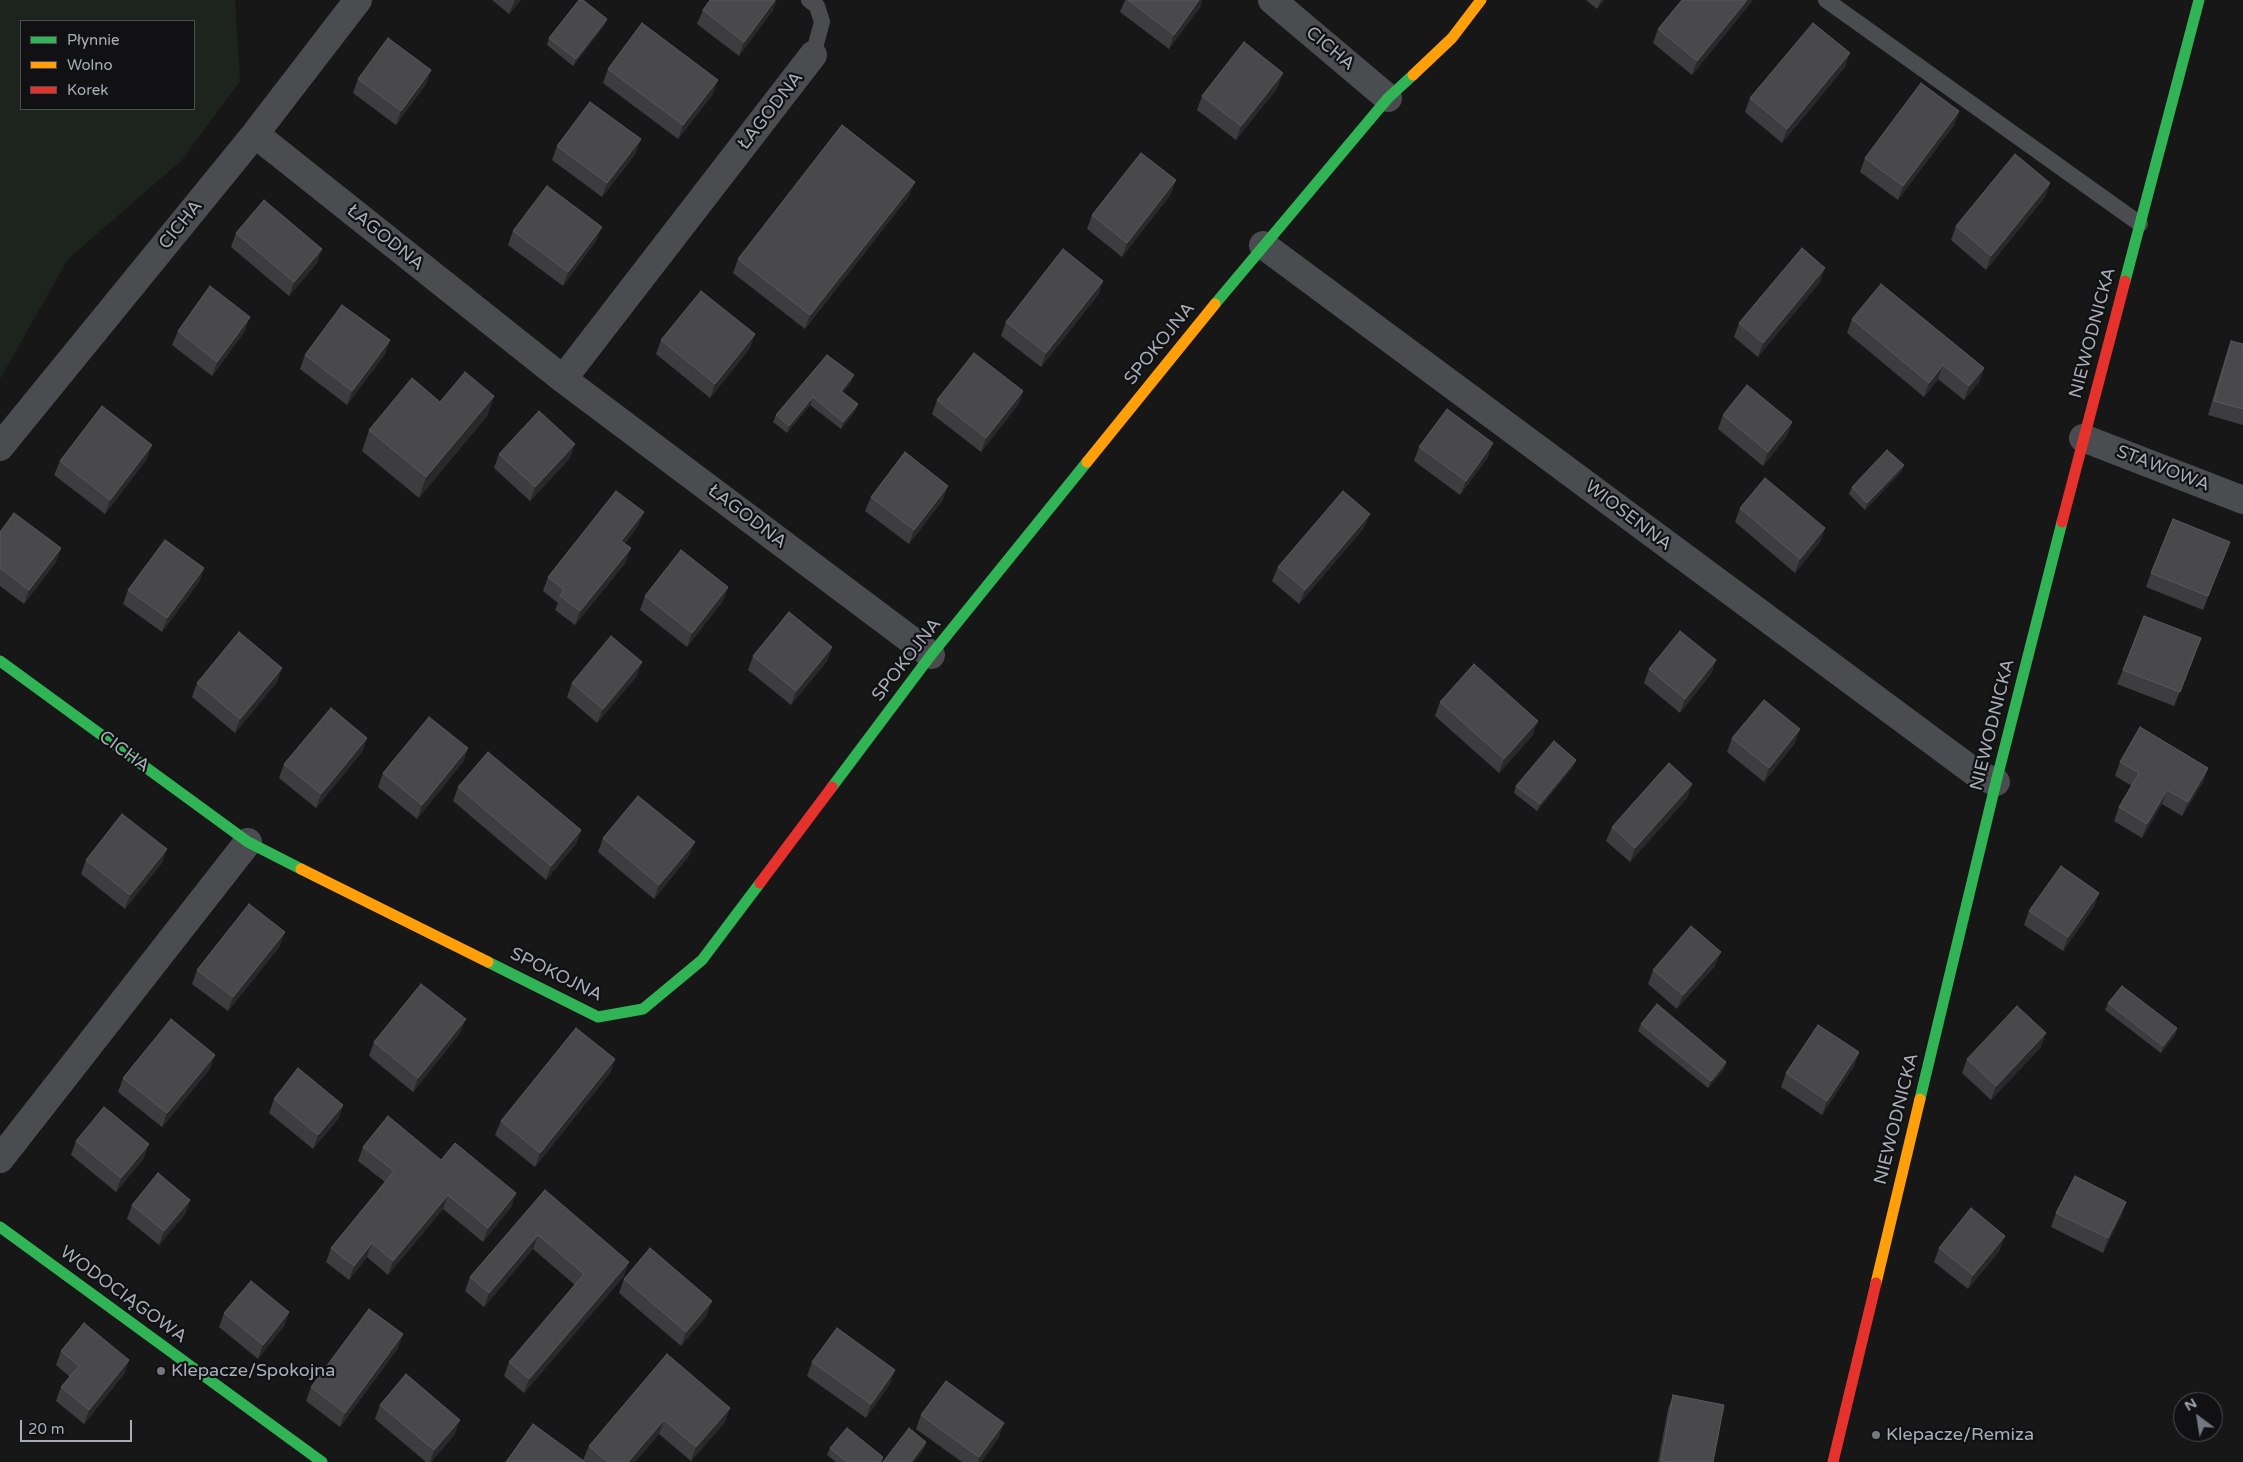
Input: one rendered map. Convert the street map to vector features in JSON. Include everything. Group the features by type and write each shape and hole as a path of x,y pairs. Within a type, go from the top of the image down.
{"street":[{"name":"CICHA","path":"0,447 255,134 358,0"},
{"name":"CICHA","path":"1272,0 1388,98"},
{"name":"SPOKOJNA","path":"248,842 598,1016 643,1009 702,960 931,655 1263,245 1388,98 1452,38 1481,0"},
{"name":"NIEWODNICKA","path":"1832,1462 1996,782 2083,438 2200,0"},
{"name":"ŁAGODNA","path":"563,379 813,55"},
{"name":"ŁAGODNA","path":"255,134 563,379 931,655"},
{"name":"WIOSENNA","path":"1263,245 1977,774 1996,782"},
{"name":"STAWOWA","path":"2083,438 2243,500"},
{"name":"CICHA","path":"0,661 248,842"},
{"path":"0,1160 248,842"},
{"name":"WODOCIĄGOWA","path":"0,1227 322,1462"}],"lane":[{"path":"809,0 817,6 822,22 813,55"},
{"path":"1826,0 2140,224"}],"shaded area":[{"path":"0,0 235,0 240,81 182,160 68,259 0,379"}],"building":[{"path":"579,0 583,0 607,19 576,59 549,38"},
{"path":"710,0 775,0 744,42 703,10"},
{"path":"1128,0 1199,0 1174,35"},
{"path":"1682,0 1747,0 1697,61 1658,29"},
{"path":"642,23 718,80 683,125 608,69"},
{"path":"1813,23 1850,53 1787,129 1750,98"},
{"path":"388,38 431,70 401,111 358,79"},
{"path":"1244,42 1283,73 1241,126 1202,96"},
{"path":"1921,83 1959,111 1903,186 1865,158"},
{"path":"590,102 641,139 607,183 557,146"},
{"path":"842,125 915,182 810,315 738,259"},
{"path":"1141,153 1176,180 1127,243 1092,215"},
{"path":"2015,154 2050,183 1991,256 1956,226"},
{"path":"547,186 602,227 568,272 513,231"},
{"path":"264,200 322,249 294,282 236,233"},
{"path":"1802,248 1825,268 1763,343 1739,323"},
{"path":"1063,249 1103,281 1046,353 1006,322"},
{"path":"1881,284 1984,368 1969,386 1943,365 1929,383 1852,319"},
{"path":"210,286 250,317 217,362 178,331"},
{"path":"701,291 755,334 715,384 661,340"},
{"path":"342,305 390,340 352,391 305,355"},
{"path":"2231,341 2243,344 2243,409 2214,401"},
{"path":"974,353 1023,391 986,438 937,400"},
{"path":"827,355 854,375 841,391 858,404 843,422 813,397 789,426 776,415"},
{"path":"465,372 494,396 426,477 369,430 412,378 440,402"},
{"path":"1747,385 1792,422 1768,452 1723,415"},
{"path":"102,406 152,445 110,500 60,461"},
{"path":"1447,409 1493,443 1466,481 1419,447"},
{"path":"539,411 575,444 535,487 499,454"},
{"path":"1887,450 1904,465 1867,503 1852,487"},
{"path":"905,452 948,486 914,530 871,497"},
{"path":"1765,478 1825,528 1800,559 1740,508"},
{"path":"616,491 644,512 621,541 631,548 580,611 560,596 564,590 548,577"},
{"path":"1343,491 1370,514 1305,590 1278,567"},
{"path":"14,513 61,548 29,590 0,568 0,532"},
{"path":"2173,519 2230,542 2208,596 2151,573"},
{"path":"165,540 204,568 167,618 128,590"},
{"path":"681,550 728,587 692,633 645,596"},
{"path":"789,612 832,647 796,691 753,656"},
{"path":"2144,616 2201,638 2180,692 2123,670"},
{"path":"1680,631 1716,660 1685,699 1649,669"},
{"path":"239,632 282,668 240,719 197,683"},
{"path":"611,636 642,662 603,709 572,683"},
{"path":"1474,664 1538,721 1504,759 1440,702"},
{"path":"1764,700 1800,729 1769,768 1732,738"},
{"path":"331,708 367,738 321,794 284,764"},
{"path":"429,717 468,748 422,805 383,773"},
{"path":"2140,727 2208,768 2188,802 2167,790 2147,824 2119,807 2139,773 2120,762"},
{"path":"1554,741 1576,760 1540,804 1516,786"},
{"path":"488,752 581,830 551,866 458,787"},
{"path":"1669,763 1692,784 1635,848 1612,827"},
{"path":"638,796 695,842 659,885 603,838"},
{"path":"122,814 167,849 130,895 86,860"},
{"path":"2061,866 2099,893 2068,937 2029,911"},
{"path":"249,904 285,932 233,997 197,970"},
{"path":"1691,926 1721,952 1683,995 1653,970"},
{"path":"421,984 466,1019 418,1078 374,1042"},
{"path":"2122,986 2177,1028 2163,1046 2108,1003"},
{"path":"1657,1004 1726,1062 1711,1081 1641,1024"},
{"path":"2017,1006 2046,1033 1996,1086 1967,1059"},
{"path":"171,1019 215,1055 167,1113 123,1078"},
{"path":"1818,1025 1859,1052 1827,1101 1786,1073"},
{"path":"576,1028 615,1059 540,1153 501,1121"},
{"path":"298,1068 343,1105 318,1135 274,1099"},
{"path":"104,1107 149,1144 121,1178 76,1141"},
{"path":"388,1116 441,1160 455,1143 516,1193 488,1228 448,1195 393,1261 372,1243 354,1266 331,1248 394,1171 363,1147"},
{"path":"158,1173 190,1200 164,1231 132,1205"},
{"path":"2075,1176 2126,1202 2108,1238 2056,1213"},
{"path":"545,1190 629,1262 529,1379 509,1362 584,1274 538,1235 489,1293 470,1277"},
{"path":"1971,1208 2005,1236 1973,1275 1939,1248"},
{"path":"650,1248 712,1301 686,1332 624,1279"},
{"path":"251,1281 289,1312 263,1345 224,1313"},
{"path":"369,1309 403,1334 345,1413 311,1387"},
{"path":"84,1323 129,1360 89,1410 61,1387 79,1366 61,1351"},
{"path":"837,1328 895,1370 871,1404 812,1362"},
{"path":"667,1354 730,1408 696,1447 664,1420 628,1462 607,1462 589,1446"},
{"path":"406,1374 460,1420 434,1450 380,1405"},
{"path":"946,1381 1004,1423 979,1457 921,1415"},
{"path":"1673,1395 1724,1405 1713,1462 1661,1461"},
{"path":"533,1424 585,1462 506,1462"},
{"path":"847,1428 883,1457 879,1462 847,1462 830,1448"},
{"path":"909,1428 926,1442 911,1462 883,1462"}],"traffic: fast":[{"path":"2125,281 2199,0"},
{"path":"1215,304 1388,98 1413,75"},
{"path":"832,787 931,655 1087,462"},
{"path":"1920,1099 1996,782 2062,522"},
{"path":"0,661 248,842 301,869"},
{"path":"488,962 598,1017 643,1009 702,960 760,883"},
{"path":"0,1227 322,1462"}],"traffic: slow":[{"path":"1413,75 1452,38 1481,0"},
{"path":"1087,462 1215,304"},
{"path":"301,869 488,962"},
{"path":"1876,1283 1920,1099"}],"traffic: jam":[{"path":"2062,522 2125,281"},
{"path":"760,883 832,787"},
{"path":"1833,1462 1876,1283"}],"place":[{"name":"Klepacze/Spokojna","path":"161,1371"},
{"name":"Klepacze/Remiza","path":"1876,1435"}]}
